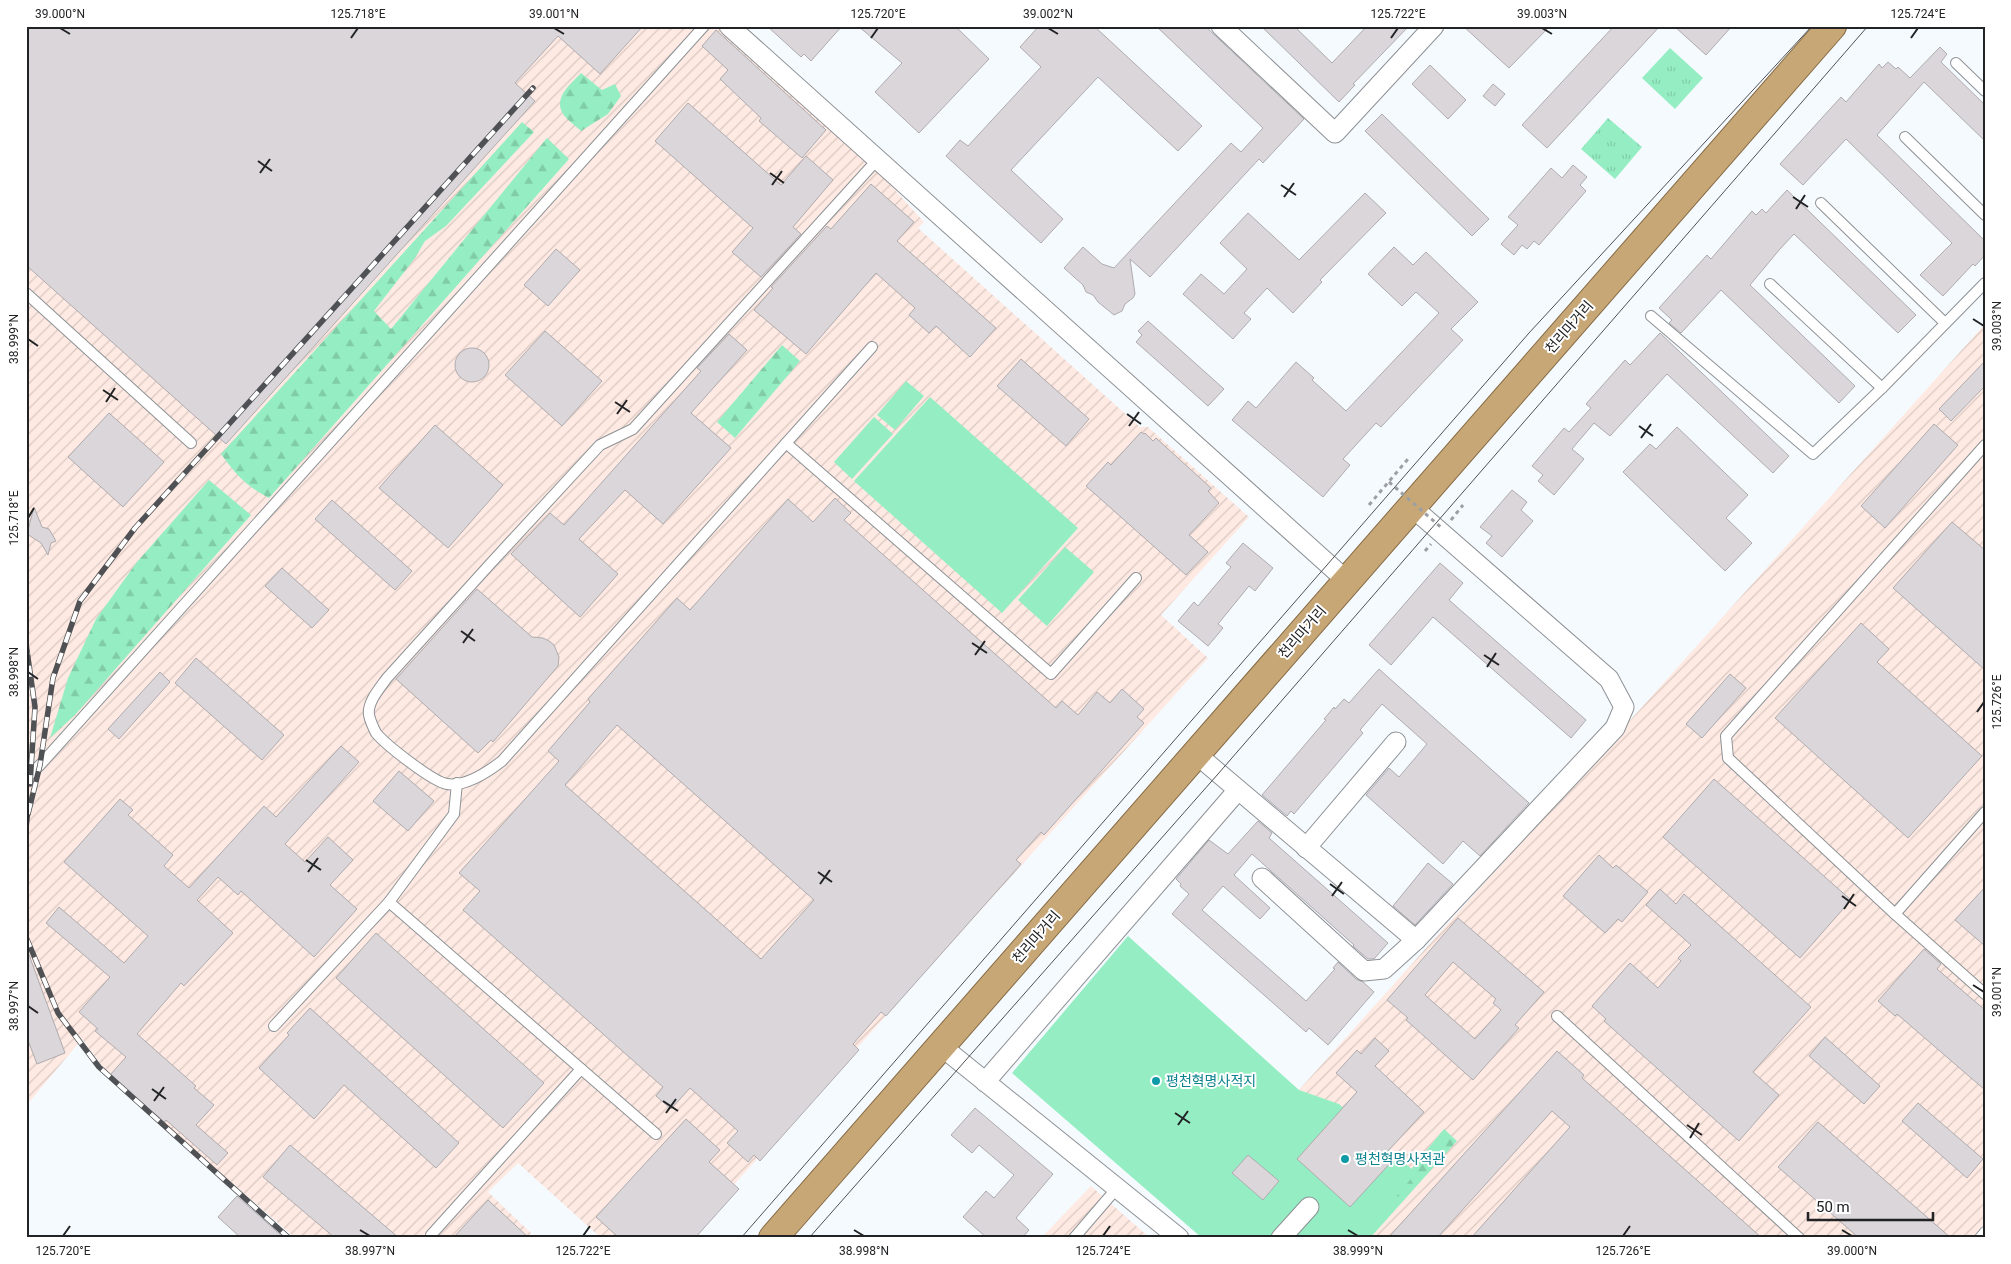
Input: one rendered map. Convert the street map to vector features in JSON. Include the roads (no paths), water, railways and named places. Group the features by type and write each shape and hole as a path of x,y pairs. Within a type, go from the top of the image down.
{"highway":[{"name":"천리마거리","path":"773,1238 1832,26"}],"street":[{"path":"729,26 1347,581"},
{"path":"1221,26 1335,133 1434,26"},
{"path":"1262,878 1364,971 1384,969 1416,940 1615,728 1624,707 1609,680 1412,507"},
{"path":"1306,848 1396,742"},
{"path":"1196,754 1416,940"},
{"path":"985,1082 1238,790"},
{"path":"941,1046 1179,1238"},
{"path":"1281,1238 1309,1207"}],"lane":[{"path":"26,778 60,743 704,26"},
{"path":"1956,63 1985,90"},
{"path":"1905,137 1985,215"},
{"path":"872,347 502,761 480,777 449,784 437,781 400,754 376,732 369,714 373,698 387,678 490,563 600,445 633,429 877,160"},
{"path":"1821,203 1945,323"},
{"path":"1651,316 1813,454 1882,388 1985,283"},
{"path":"1770,284 1882,388"},
{"path":"26,293 191,442"},
{"path":"786,443 1052,674 1136,578"},
{"path":"1985,445 1726,736 1728,758 1895,914 1985,994"},
{"path":"274,1026 389,902 454,814 457,782"},
{"path":"1895,914 1985,812"},
{"path":"389,902 656,1134"},
{"path":"1557,1016 1799,1238"},
{"path":"431,1235 581,1069"},
{"path":"1074,1238 1117,1188"},
{"path":"1980,1238 1985,1232"}],"tram line":[{"path":"741,1238 1529,333 1812,26"},
{"path":"809,1238 1218,774 1868,26"}],"railway":[{"path":"28,814 40,765 53,678 80,601 135,528 533,88"},
{"path":"26,644 35,707 30,784"},
{"path":"26,828 28,809"},
{"path":"26,937 58,1013 99,1067 289,1238"}],"place":[{"name":"평천혁명사적지","path":"1156,1081"},
{"name":"평천혁명사적관","path":"1345,1159"}]}
